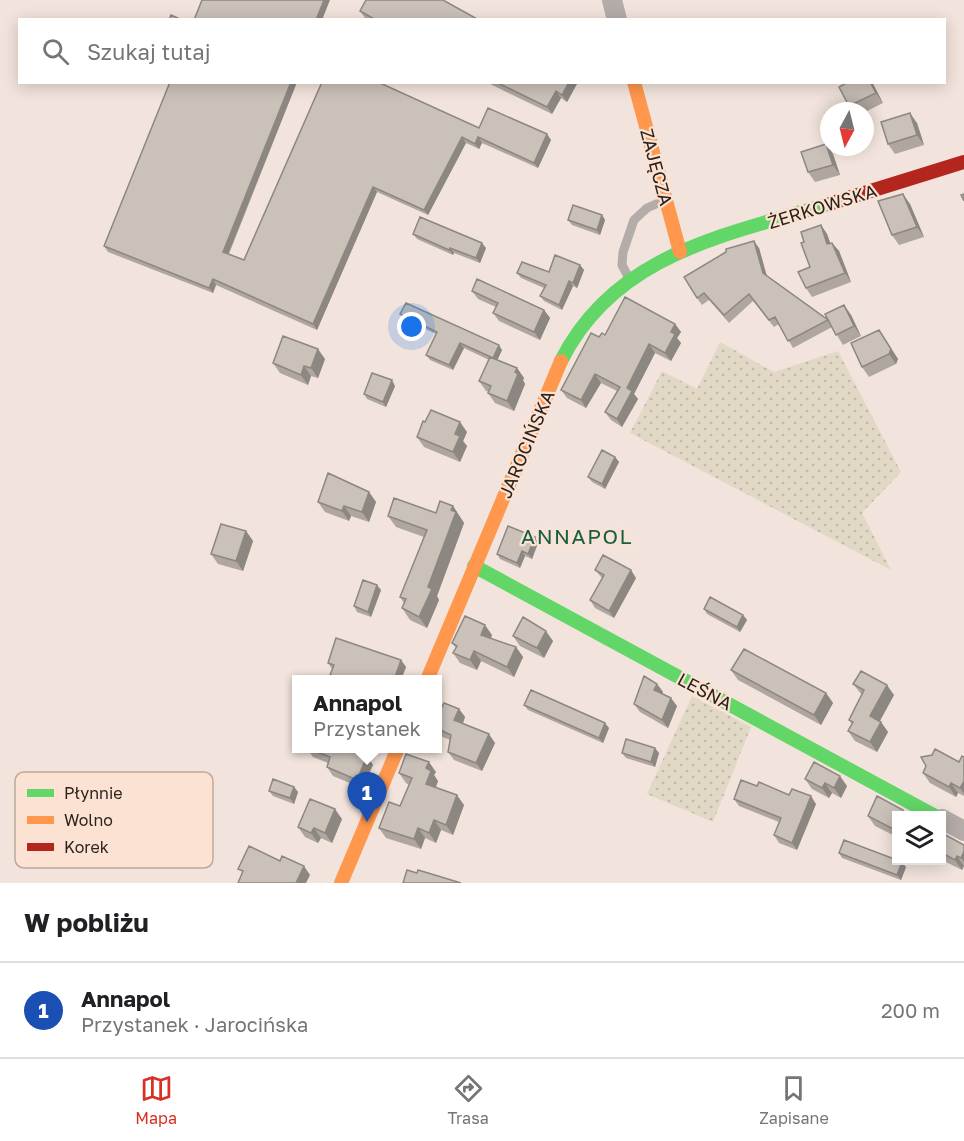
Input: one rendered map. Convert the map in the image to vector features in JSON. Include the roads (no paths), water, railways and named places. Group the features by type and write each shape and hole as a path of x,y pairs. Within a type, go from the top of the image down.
{"street":[{"path":"612,0 617,18"},
{"name":"ZAJĘCZA","path":"637,84 680,252"},
{"name":"ŻERKOWSKA","path":"680,252 964,162"},
{"name":"JAROCIŃSKA","path":"429,675 554,376 578,329 601,303 630,280 680,252"},
{"name":"LEŚNA","path":"474,566 926,811"},
{"path":"341,883 396,753"},
{"path":"946,821 964,831"}],"lane":[{"path":"630,280 622,265 623,252 634,220 647,208 666,200"}],"place":[{"name":"Annapol","path":"367,822"}],"district":[{"name":"ANNAPOL","path":"577,536"}]}
